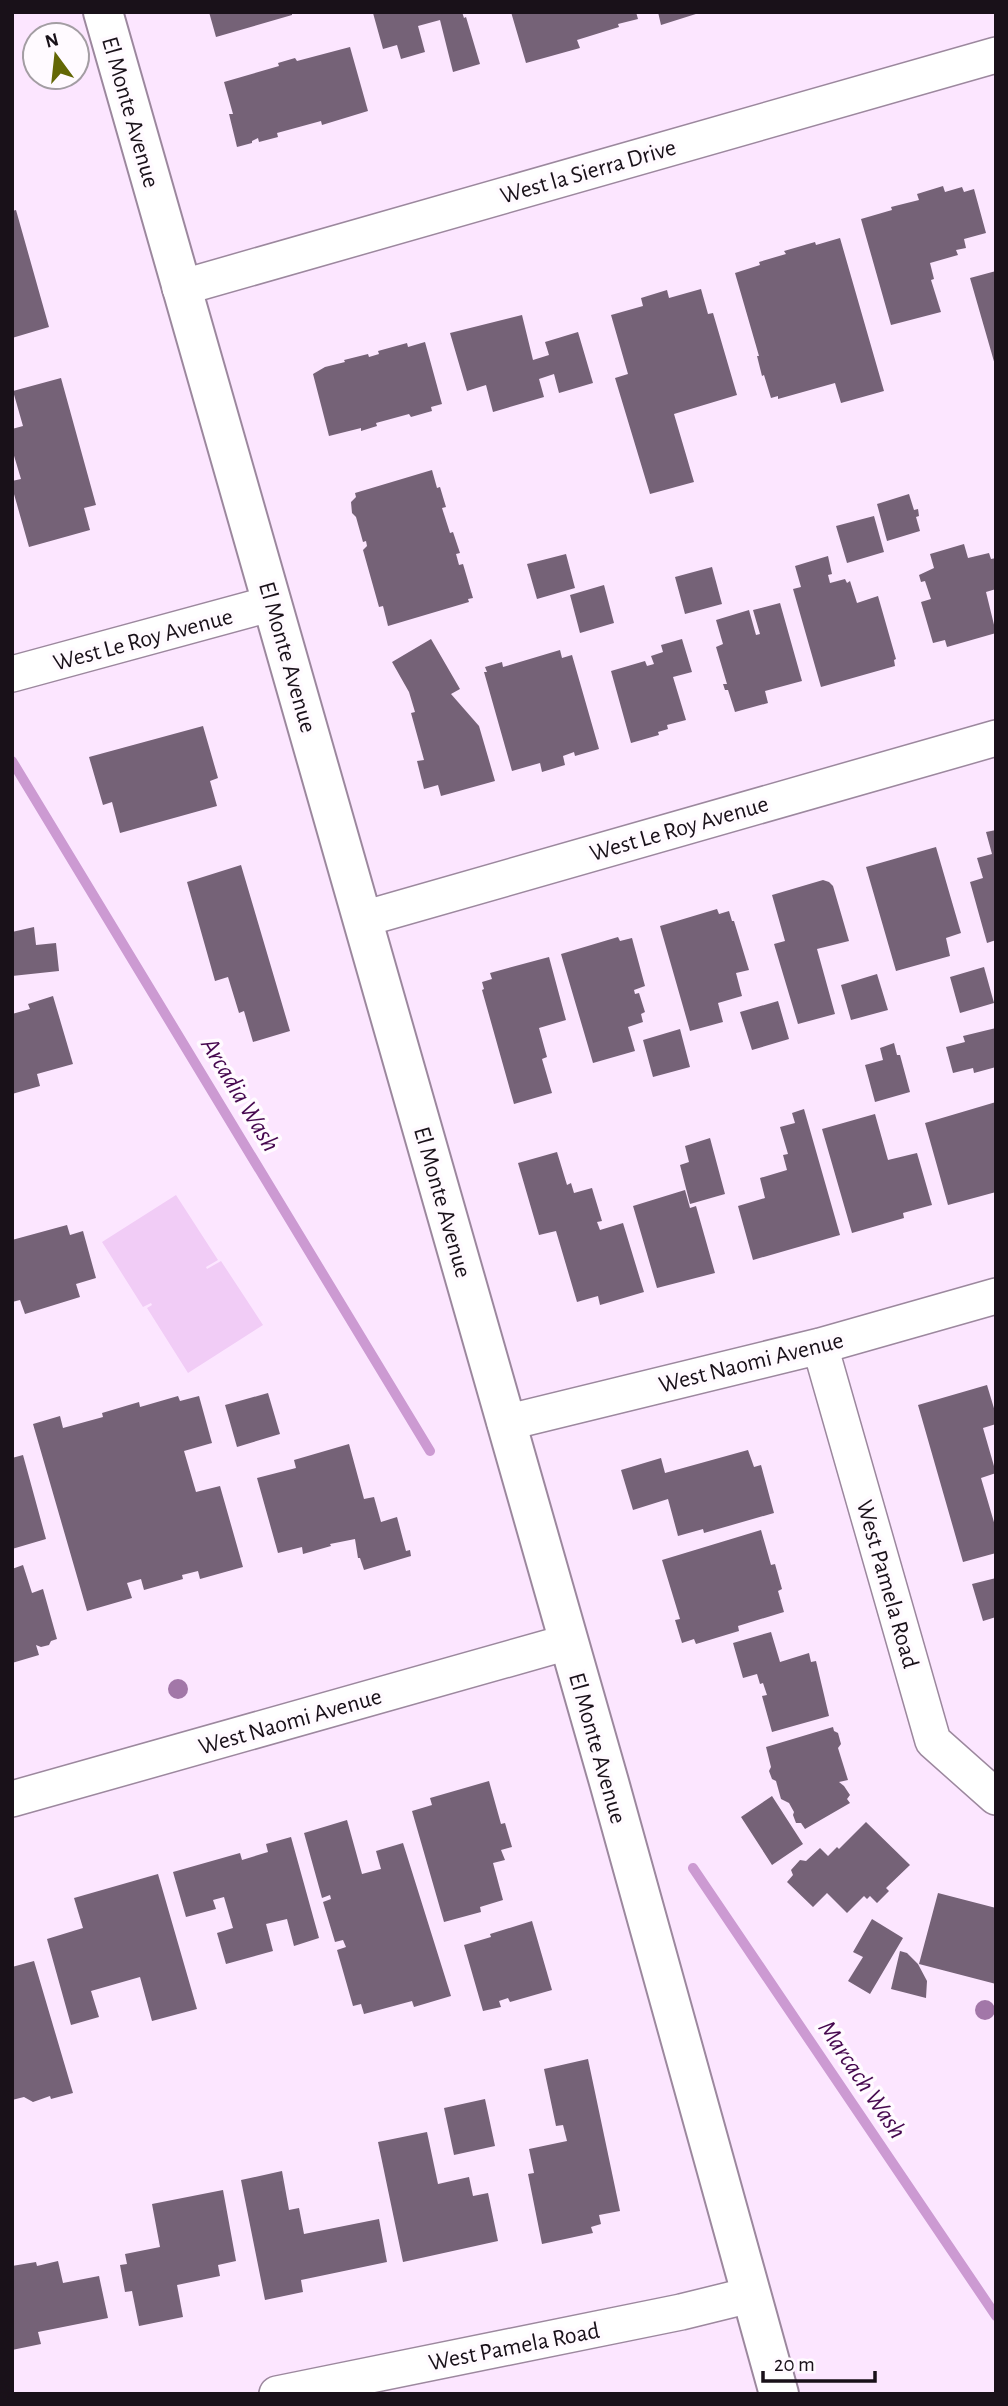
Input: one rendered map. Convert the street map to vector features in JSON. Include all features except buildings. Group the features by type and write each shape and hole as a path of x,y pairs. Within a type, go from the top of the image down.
{"street":[{"name":"El Monte Avenue","path":"103,12 609,1782 779,2394"},
{"name":"West la Sierra Drive","path":"180,288 996,55"},
{"name":"West Le Roy Avenue","path":"12,674 273,603"},
{"name":"West Le Roy Avenue","path":"363,919 996,738"},
{"name":"West Naomi Avenue","path":"505,1423 820,1346 996,1296"},
{"name":"West Pamela Road","path":"820,1346 933,1741 996,1797"},
{"name":"West Naomi Avenue","path":"12,1799 568,1642"},
{"name":"West Pamela Road","path":"277,2394 681,2312 750,2295"}],"shaded area":[{"path":"176,1195 218,1260 206,1267 207,1269 221,1261 263,1325 188,1373 147,1308 151,1303 143,1307 102,1242"}],"waterway":[{"name":"Arcadia Wash","path":"12,761 430,1451"},
{"name":"Marcach Wash","path":"693,1868 996,2316"}]}
